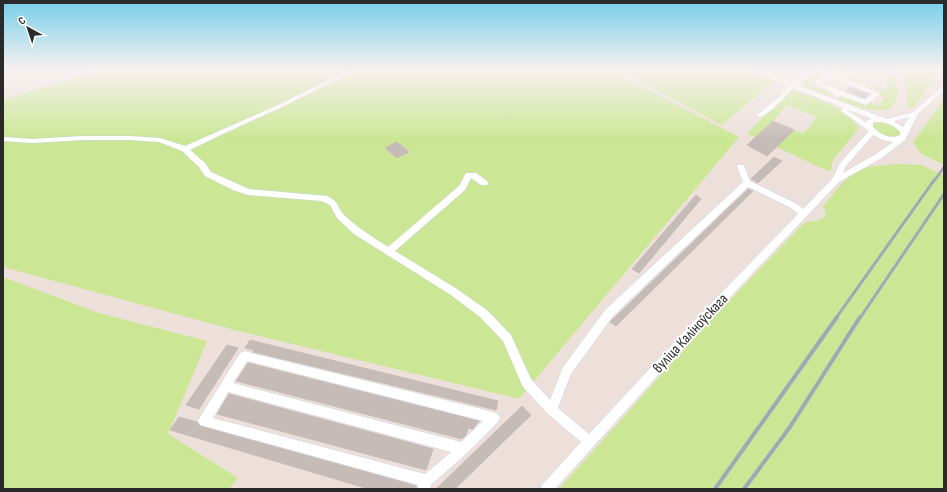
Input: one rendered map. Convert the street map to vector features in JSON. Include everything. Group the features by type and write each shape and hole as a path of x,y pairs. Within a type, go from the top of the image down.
{"street":[{"path":"185,149 307,93"},
{"path":"759,116 785,93"},
{"path":"811,93 899,126 903,135"},
{"path":"831,101 840,93 866,104 876,94 874,93"},
{"path":"831,101 871,130 890,139 903,135 915,113 937,93"},
{"path":"884,121 915,113"},
{"name":"вуліца Каліноўскага","path":"546,489 696,326 836,180 844,165 871,130 869,124 872,121 884,121"},
{"name":"вуліца Каліноўскага","path":"836,180 879,156 903,135"},
{"path":"3,139 32,140 129,138 160,140 185,149 202,165 208,174 236,188 248,192 324,198 333,203 340,216 357,232 454,292 494,323 507,338 527,384 552,410 590,442"},
{"path":"741,167 747,183 794,206 803,214"},
{"path":"388,252 462,188 469,175 473,175 484,182"},
{"path":"552,410 567,371 609,313 747,183"},
{"path":"244,356 494,418 463,449 425,485 204,421 244,356"},
{"path":"225,386 463,449"}],"green space":[{"path":"26,93 655,93 739,137 519,399 238,331 3,267 3,100"},
{"path":"661,93 760,93 722,125"},
{"path":"786,93 801,93 838,108 853,120 859,128 833,160 830,172 776,147 794,130 803,134 817,117 787,105 773,121 755,137 747,134"},
{"path":"821,93 832,94 830,96"},
{"path":"879,93 897,93 892,108 884,110 870,110 849,104 838,99 837,97 866,105 871,103 878,105 885,98 878,95"},
{"path":"906,93 924,93 915,106 910,108 908,105"},
{"path":"944,99 944,165 920,153 913,142"},
{"path":"875,122 887,122 899,128 901,135 892,137 884,136 871,124"},
{"path":"899,164 921,165 944,175 944,489 559,489 705,326 802,225 824,217 826,214 823,206 851,175 866,168"},
{"path":"3,277 99,313 207,341 168,434 238,478 229,489 3,489"}],"building":[{"path":"851,93 869,94 865,98"},
{"path":"773,121 794,130 767,156 747,145"},
{"path":"397,142 409,152 397,158 385,148"},
{"path":"774,157 782,161 758,183 751,179"},
{"path":"748,189 753,191 616,326 610,322"},
{"path":"696,195 701,199 639,273 632,269"},
{"path":"250,340 498,401 496,410 253,352 254,350 245,348"},
{"path":"227,345 238,348 199,409 186,405"},
{"path":"248,363 479,421 473,429 468,428 466,435 462,439 236,381"},
{"path":"229,394 433,449 426,470 217,414"},
{"path":"522,406 531,415 455,489 436,489"},
{"path":"179,417 197,422 200,426 416,486 416,489 369,489 170,430"}],"railway":[{"path":"935,180 944,167"},
{"path":"836,318 935,179"},
{"path":"860,318 944,194"},
{"path":"715,489 837,317"},
{"path":"744,489 790,427 860,317"}]}
